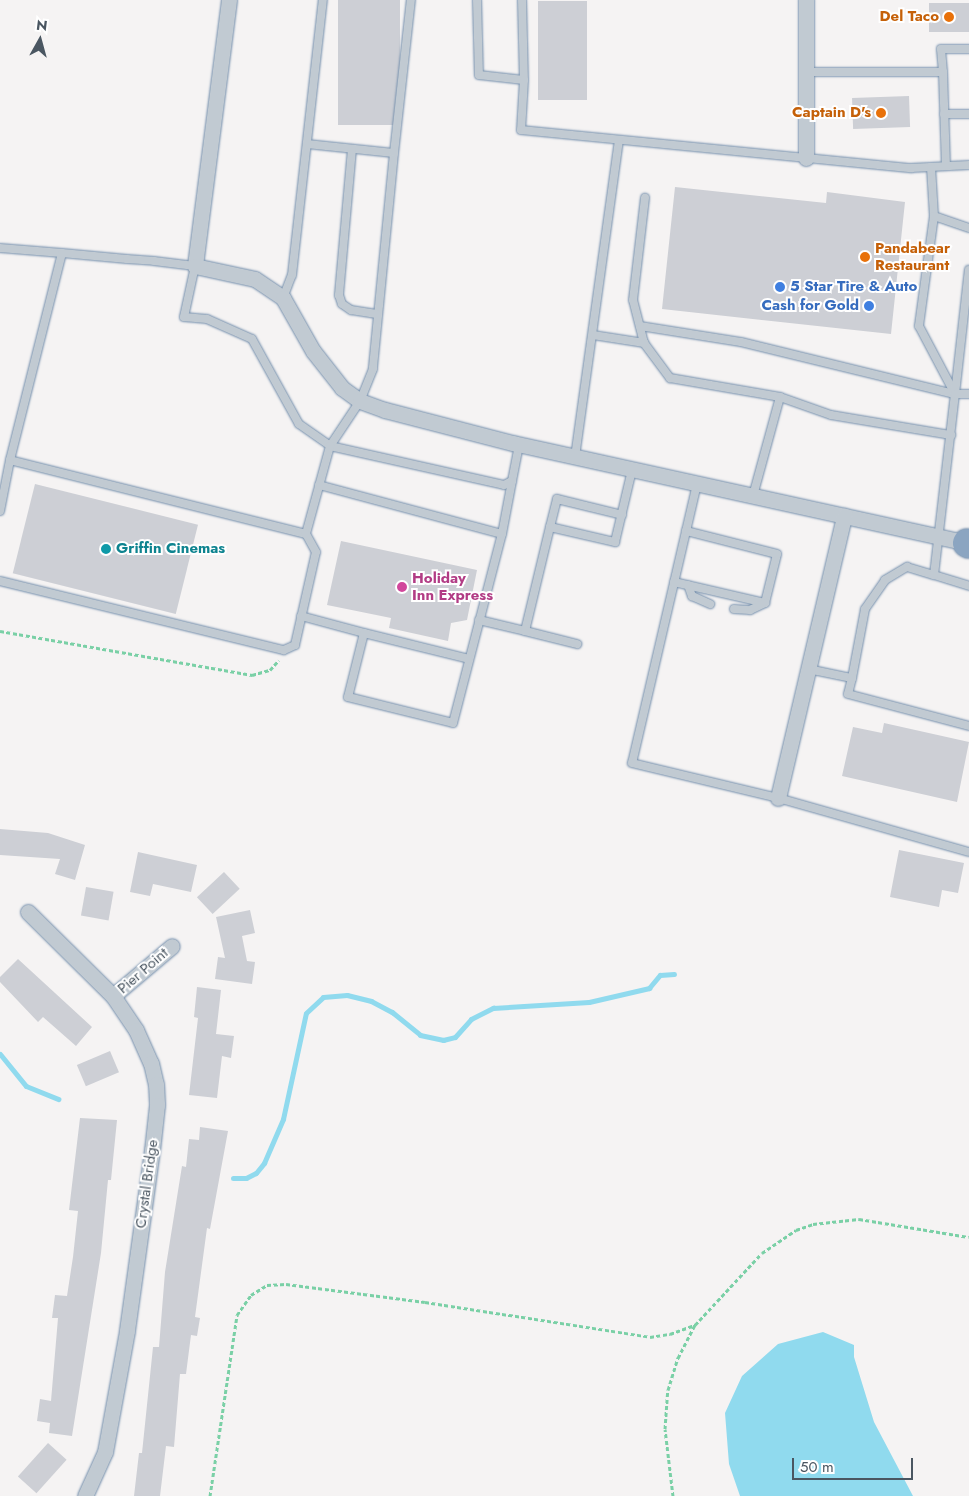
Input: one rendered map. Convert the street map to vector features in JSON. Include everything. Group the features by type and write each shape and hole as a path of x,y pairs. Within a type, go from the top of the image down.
{"street":[{"path":"228,0 195,266 254,279 283,298 314,351 342,388 360,401 385,410 519,445 968,543"},
{"path":"806,0 806,158"},
{"path":"778,798 844,516"},
{"name":"Crystal Bridge","path":"28,912 113,996 136,1030 151,1063 157,1105 127,1331 104,1452 85,1496"},
{"name":"Pier Point","path":"113,996 172,946"}],"lane":[{"path":"283,298 292,275 323,0"},
{"path":"0,581 284,650 295,645 316,552 306,534 330,446 360,401 373,369 377,314 411,0"},
{"path":"477,0 479,75 524,80"},
{"path":"522,0 524,80 521,130 806,158 931,166 969,165"},
{"path":"946,166 941,49 969,49"},
{"path":"806,72 943,72"},
{"path":"944,114 969,114"},
{"path":"575,457 619,141"},
{"path":"307,144 394,153"},
{"path":"352,148 339,295 342,304 350,310 377,314"},
{"path":"931,166 934,216 919,326 955,394"},
{"path":"645,198 632,300 644,344 670,378 780,398 831,415 950,435"},
{"path":"934,216 969,228"},
{"path":"0,248 195,266 184,317 207,319 252,339 300,424 330,446 504,485 512,481"},
{"path":"0,511 10,460 62,253"},
{"path":"934,575 969,270"},
{"path":"640,326 797,354 955,394 969,394"},
{"path":"593,335 644,344"},
{"path":"753,496 780,398"},
{"path":"364,633 348,697 453,723 502,534 519,445"},
{"path":"10,460 306,534"},
{"path":"550,526 615,542 632,470"},
{"path":"697,484 632,763 778,798 969,852"},
{"path":"319,486 502,534"},
{"path":"525,632 557,499 622,515"},
{"path":"686,531 777,554 765,603"},
{"path":"969,586 907,567 885,580 865,609 848,694 969,726"},
{"path":"674,582 765,603"},
{"path":"688,585 692,596 710,604"},
{"path":"734,609 750,610 765,603"},
{"path":"301,616 470,659"},
{"path":"479,620 577,644"},
{"path":"808,669 852,678"}],"path":[{"path":"0,631 252,675 270,670 284,650"},
{"path":"673,1496 666,1438 667,1399 678,1358 695,1325 733,1280 762,1253 790,1234 813,1224 859,1219 969,1237"},
{"path":"210,1496 237,1315 250,1294 267,1285 286,1284 425,1302 636,1336 670,1334 695,1325"}],"water":[{"path":"823,1332 854,1345 854,1357 874,1422 913,1496 740,1496 729,1464 725,1413 742,1376 778,1344"}],"building":[{"path":"338,0 400,0 400,125 338,125"},
{"path":"538,1 587,1 587,100 538,100"},
{"name":"Del Taco","path":"929,3 969,3 969,32 929,32"},
{"name":"Captain D's","path":"909,96 910,127 853,129 852,98"},
{"path":"675,187 826,203 827,192 905,202 891,334 662,309"},
{"name":"Griffin Cinemas","path":"35,484 198,525 176,614 13,573"},
{"name":"Holiday Inn Express","path":"341,541 477,570 467,620 451,623 448,641 389,628 391,618 327,605"},
{"path":"884,723 969,742 957,802 842,776 853,727 882,733"},
{"path":"0,829 48,833 85,845 75,880 55,874 60,859 0,855"},
{"path":"899,850 964,863 958,893 942,890 939,907 890,897"},
{"path":"138,852 197,865 191,892 153,884 150,896 130,892"},
{"path":"224,872 240,889 213,914 197,897"},
{"path":"86,887 114,892 109,920 81,916"},
{"path":"250,910 255,933 242,936 247,961 255,962 252,984 215,979 218,957 225,958 216,917"},
{"path":"18,959 92,1027 76,1046 43,1017 38,1022 0,982 0,977"},
{"path":"197,987 221,990 216,1034 234,1036 231,1058 222,1056 217,1098 189,1095 198,1018 194,1017"},
{"path":"110,1051 119,1072 86,1086 77,1065"},
{"path":"80,1118 117,1120 111,1180 108,1180 101,1253 72,1436 49,1433 50,1423 37,1421 40,1399 51,1401 58,1318 52,1318 55,1295 67,1296 73,1257 78,1211 69,1210"},
{"path":"200,1127 228,1131 210,1229 207,1228 195,1317 200,1318 197,1336 191,1335 186,1374 180,1374 174,1447 166,1446 160,1496 134,1496 139,1453 142,1453 153,1347 159,1347 165,1272 182,1166 186,1167 189,1139 199,1140"},
{"path":"48,1443 67,1460 36,1493 18,1476"}],"waterway":[{"path":"233,1178 246,1178 256,1173 264,1163 283,1119 306,1013 323,997 347,995 371,1001 392,1012 420,1035 443,1040 455,1037 471,1019 493,1008 589,1002 649,988 660,975 674,974"},
{"path":"0,1054 26,1086 59,1099"}],"place":[{"name":"Del Taco","path":"949,17"},
{"name":"Captain D's","path":"881,113"},
{"name":"Pandabear Restaurant","path":"865,257"},
{"name":"5 Star Tire & Auto","path":"780,287"},
{"name":"Cash for Gold","path":"869,306"},
{"name":"Griffin Cinemas","path":"106,549"},
{"name":"Holiday Inn Express","path":"402,587"}]}
